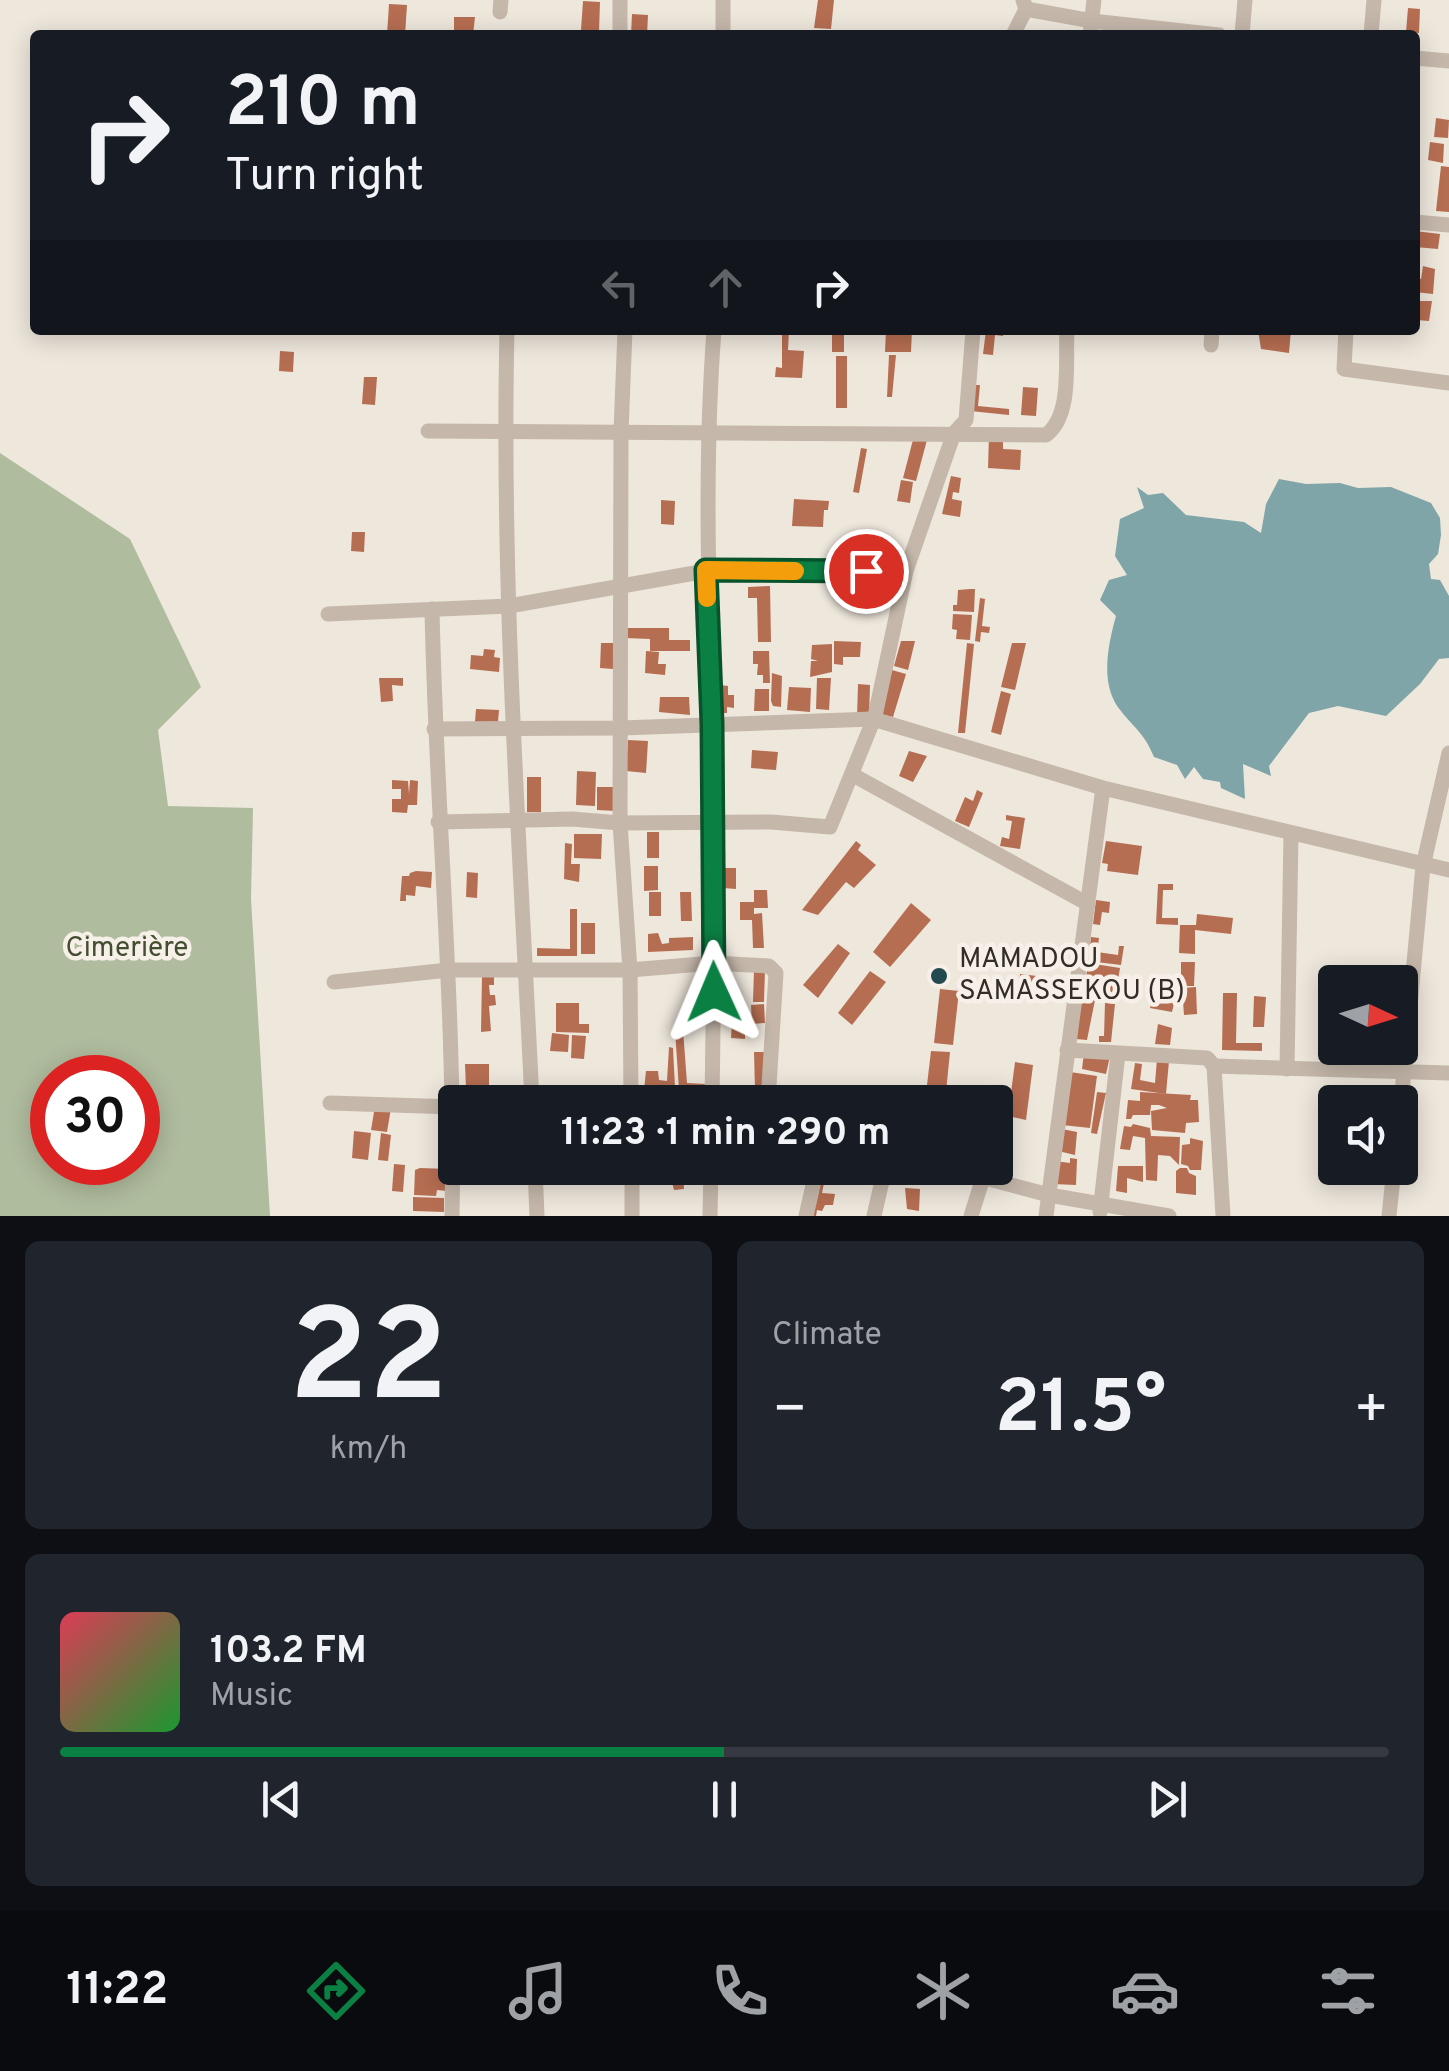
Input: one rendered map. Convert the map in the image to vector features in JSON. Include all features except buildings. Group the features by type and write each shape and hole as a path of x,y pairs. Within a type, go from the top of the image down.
{"street":[{"path":"620,0 620,30"},
{"path":"723,0 723,30"},
{"path":"1091,28 1094,0"},
{"path":"1242,30 1245,0"},
{"path":"1371,30 1374,0"},
{"path":"1015,30 1024,4 1091,28 1128,30"},
{"path":"1420,59 1449,62"},
{"path":"1420,222 1449,225"},
{"path":"507,335 508,606 515,820 531,1085"},
{"path":"625,335 620,823 630,970 631,1085"},
{"path":"712,1085 713,824 706,431 714,335"},
{"path":"438,822 572,819 830,826 873,719 906,571 954,433 966,420 973,335"},
{"path":"428,431 1046,435 1053,430 1063,405 1067,335"},
{"path":"1346,335 1344,369 1449,383"},
{"path":"328,614 508,606 706,570 906,571"},
{"path":"432,609 438,822 454,1085"},
{"path":"434,729 620,728 873,719 1104,788 1449,870"},
{"path":"1403,1085 1423,866 1449,754"},
{"path":"853,775 1088,904"},
{"path":"1046,1216 1104,788"},
{"path":"1287,1069 1291,833"},
{"path":"334,982 448,970 630,970 713,963 769,966 776,972 769,1085"},
{"path":"1068,1050 1207,1058 1214,1066 1222,1216"},
{"path":"1100,1211 1118,1054"},
{"path":"1214,1066 1449,1073"},
{"path":"330,1103 438,1106"},
{"path":"452,1216 453,1185"},
{"path":"536,1185 537,1216"},
{"path":"632,1185 632,1216"},
{"path":"710,1216 711,1185"},
{"path":"806,1216 813,1185"},
{"path":"874,1216 881,1185"},
{"path":"972,1216 982,1185"},
{"path":"1011,1185 1100,1211 1169,1216"},
{"path":"1389,1216 1392,1185"}],"green space":[{"name":"Cimerière","path":"0,453 130,539 201,687 158,730 168,806 253,808 251,899 270,1216 0,1216"}],"water":[{"path":"1279,479 1358,488 1391,487 1431,503 1440,518 1441,535 1438,554 1429,564 1431,579 1440,580 1449,596 1449,658 1439,659 1420,684 1386,716 1338,706 1309,713 1269,766 1271,776 1243,764 1245,799 1221,788 1220,782 1203,779 1194,767 1185,779 1177,765 1154,757 1114,701 1108,677 1108,652 1116,616 1100,600 1109,580 1127,575 1115,556 1120,519 1144,508 1137,487 1148,495 1163,493 1186,515 1244,522 1261,533 1266,504"}],"slow traffic":[{"path":"707,598 706,570 795,571"}],"place":[{"name":"MAMADOU SAMASSEKOU (B)","path":"939,976"}],"route":[{"path":"714,992 712,724 706,570 866,571"}]}
